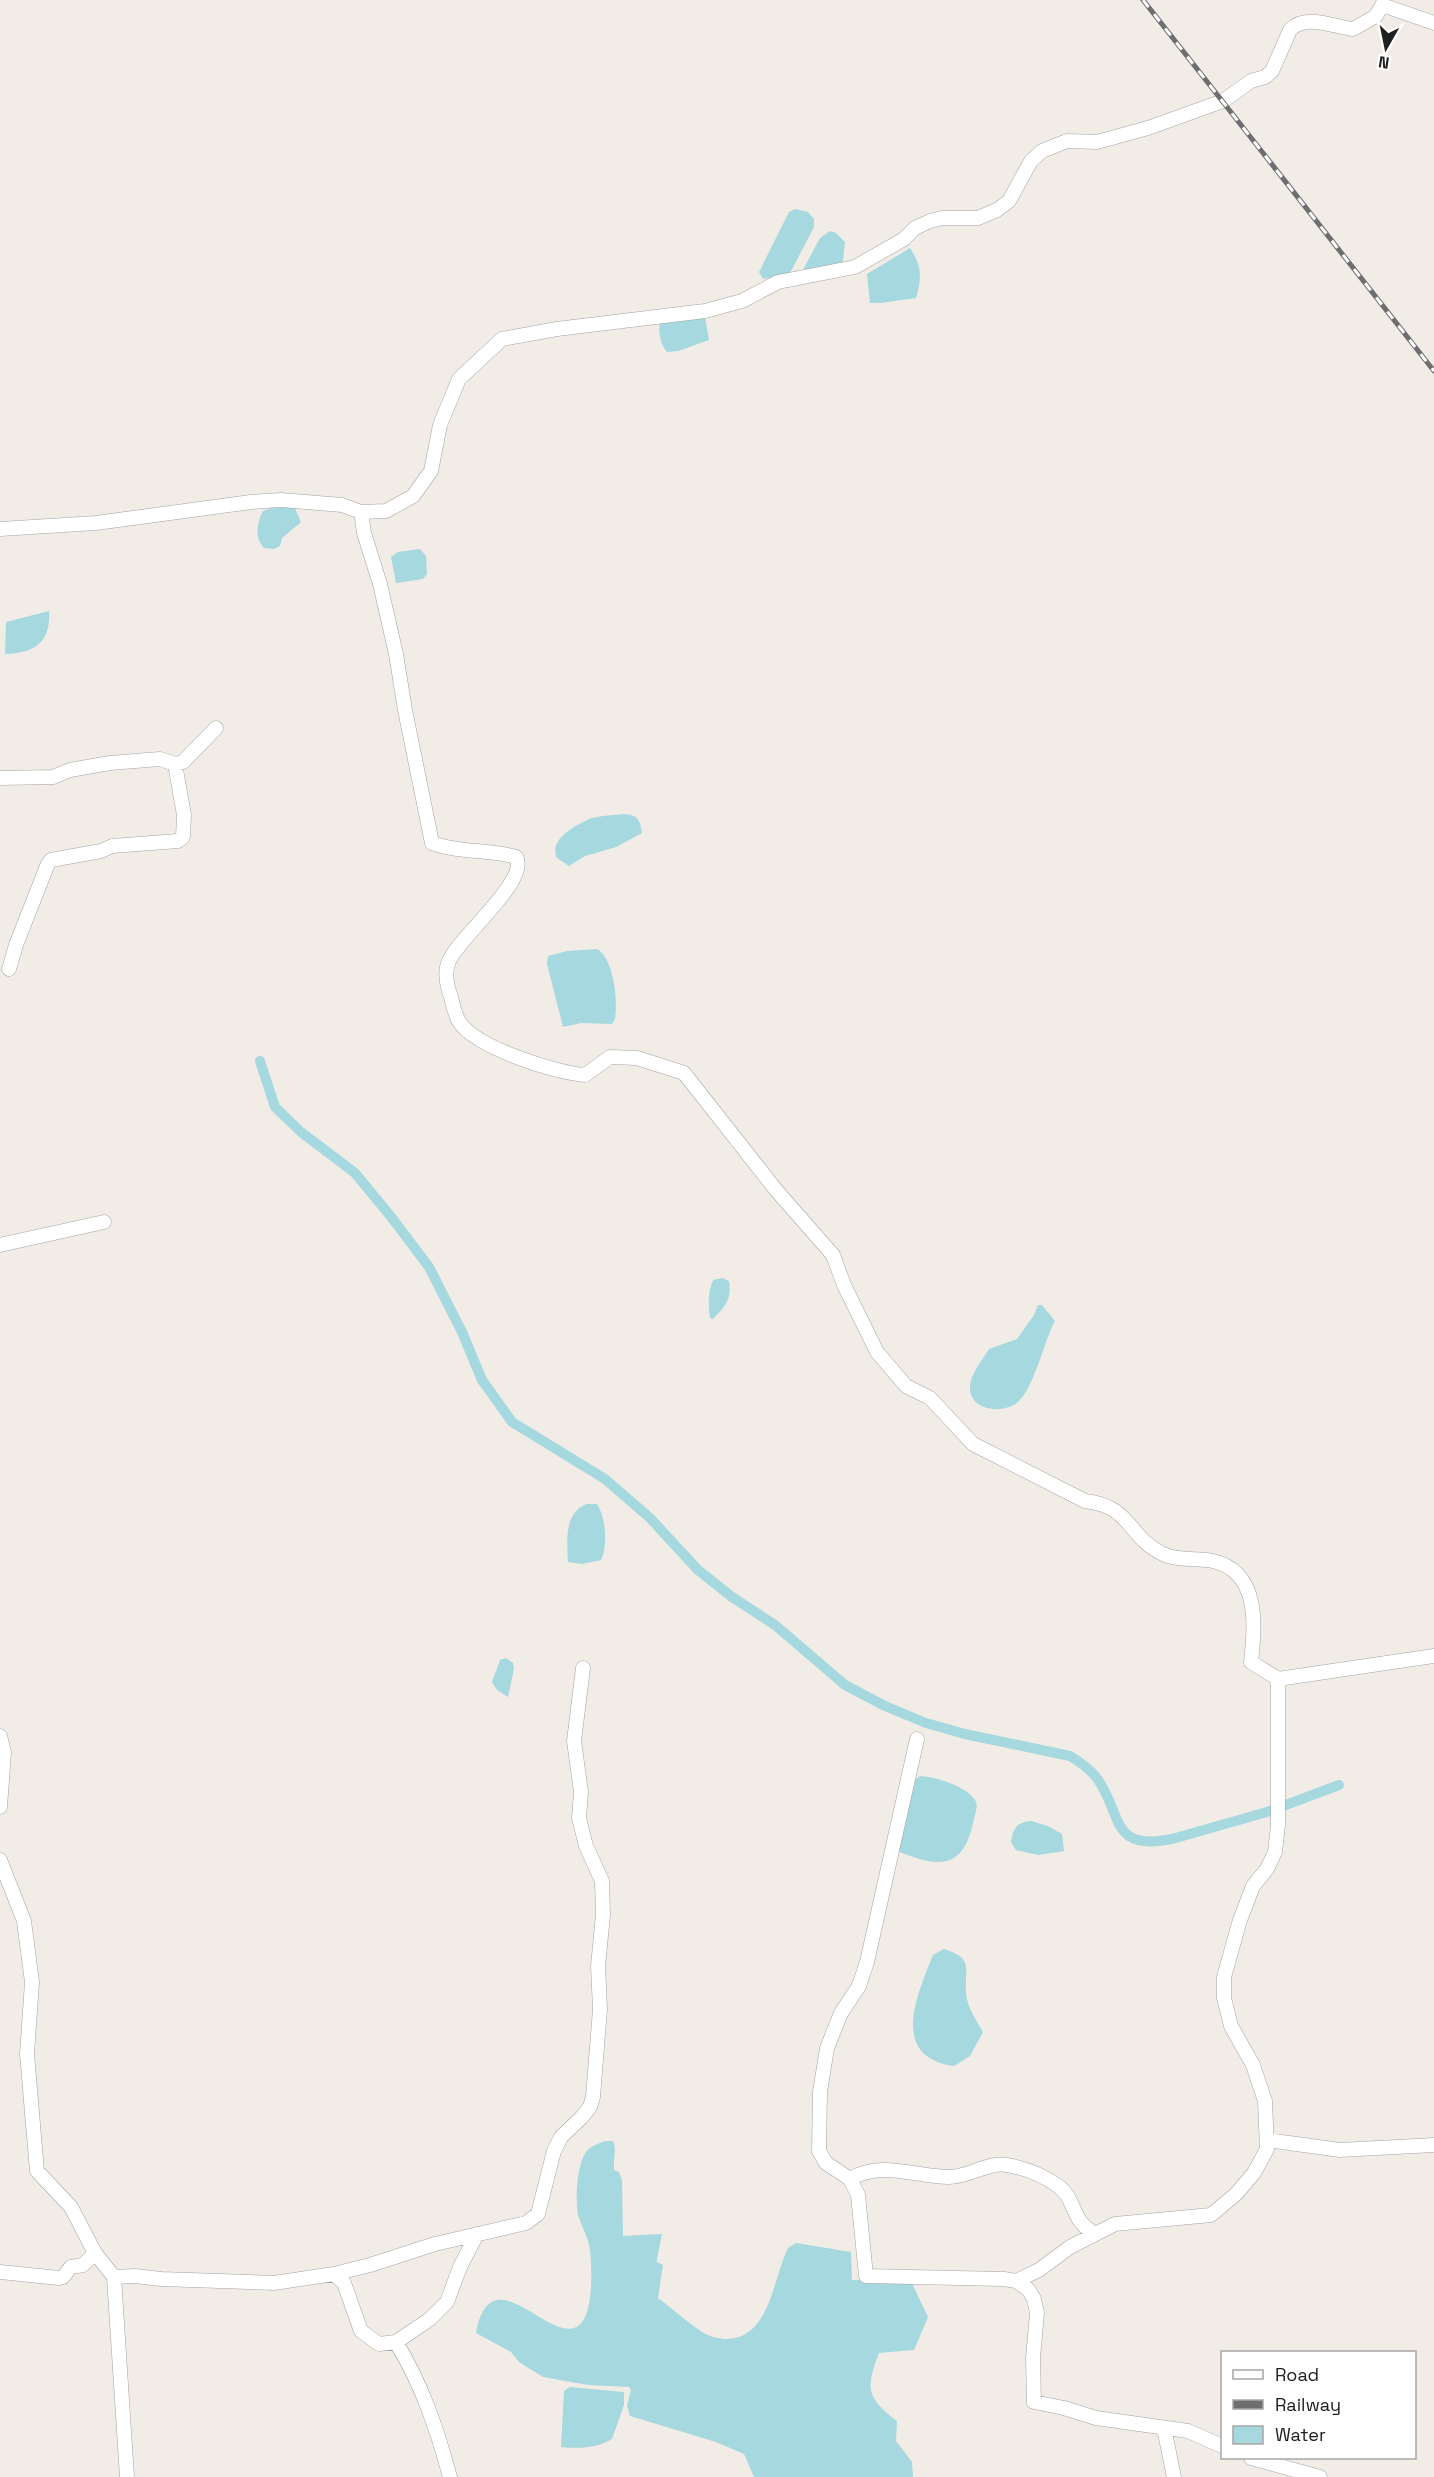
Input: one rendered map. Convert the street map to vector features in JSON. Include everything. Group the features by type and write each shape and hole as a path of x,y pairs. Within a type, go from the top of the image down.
{"street":[{"path":"0,529 96,523 281,500 342,506 361,512 386,512 413,496 431,471 440,425 459,379 502,339 557,329 705,310 742,301 778,282 855,267 877,256 915,228 930,221 942,218 978,218 997,210 1009,201 1031,160 1042,151 1067,141 1097,142 1223,101 1251,81 1265,77 1272,71 1294,25 1305,21 1353,29 1376,16 1382,5 1434,23"},
{"path":"361,512 364,533 380,584 396,654 432,843 446,847 506,854 519,860 518,872 510,886 458,945 448,963 447,984 459,1022 473,1036 490,1046 569,1074 585,1075 610,1057 637,1058 684,1073 776,1190 833,1255 844,1285 877,1352 906,1386 930,1398 974,1444 1085,1501 1101,1503 1119,1511 1146,1543 1164,1555 1214,1561 1231,1567 1245,1581 1253,1610 1255,1627 1251,1662 1278,1679 1434,1656"},
{"path":"0,778 53,777 70,770 120,762 160,759 176,764 189,758 216,728"},
{"path":"9,969 46,866 51,860 100,851 112,846 178,841 183,837 184,815 176,764"},
{"path":"0,1245 104,1222"},
{"path":"114,2277 274,2283 334,2274 477,2234 526,2223 538,2214 554,2151 561,2137 590,2107 593,2097 600,2008 598,1966 603,1915 602,1881 586,1846 579,1818 581,1792 574,1741 583,1668"},
{"path":"1016,2281 1039,2270 1070,2247 1115,2224 1211,2215 1236,2194 1254,2173 1267,2149 1265,2102 1253,2065 1231,2026 1224,1998 1224,1977 1240,1920 1253,1886 1272,1861 1278,1825 1278,1679"},
{"path":"0,1736 4,1752 0,1807"},
{"path":"917,1738 867,1962 859,1986 841,2013 827,2048 822,2081 819,2151 826,2163 850,2179 858,2194 866,2276 993,2278 1016,2281 1028,2289 1037,2313 1033,2358 1034,2402 1096,2418 1188,2431 1221,2446"},
{"path":"0,1860 24,1921 30,1971 27,2054 37,2171 71,2208 95,2253 114,2277 127,2477"},
{"path":"1267,2140 1341,2150 1434,2145"},
{"path":"850,2179 858,2174 897,2169 949,2177 993,2165 1007,2165 1035,2173 1060,2187 1072,2202 1080,2221 1093,2234"},
{"path":"334,2274 344,2283 361,2331 379,2344 396,2342 430,2319 447,2302 477,2234"},
{"path":"0,2272 59,2278 63,2277 71,2267 83,2265 95,2253"},
{"path":"396,2342 410,2366 436,2426 450,2477"},
{"path":"1164,2428 1174,2477"},
{"path":"1258,2459 1320,2477"}],"water":[{"path":"795,209 808,212 814,219 814,227 789,275 763,279 759,272 789,212"},
{"path":"830,231 836,233 845,242 842,268 804,273 804,268 820,238"},
{"path":"910,248 920,272 916,298 870,303 867,274"},
{"path":"705,317 709,340 678,351 667,352 660,338 660,321"},
{"path":"277,506 294,506 301,522 282,538 280,546 274,549 264,548 258,535 259,520 263,511"},
{"path":"420,549 426,556 427,574 423,579 396,583 391,557 398,552"},
{"path":"49,611 47,631 39,644 24,651 5,654 6,622"},
{"path":"622,814 637,818 642,833 616,847 585,856 569,866 557,858 556,846 574,827 593,818"},
{"path":"597,949 607,961 614,981 615,1019 612,1024 581,1023 563,1027 547,964 548,956 567,951"},
{"path":"722,1278 729,1281 728,1298 713,1319 710,1318 709,1313 710,1289 713,1280"},
{"path":"1038,1305 1042,1305 1055,1321 1030,1384 1019,1401 1013,1405 998,1409 983,1407 972,1397 970,1390 976,1368 989,1349 1017,1339 1034,1315"},
{"path":"586,1504 597,1504 600,1510 604,1524 603,1554 601,1560 582,1564 568,1562 567,1537 570,1521 579,1508"},
{"path":"506,1658 513,1663 514,1669 508,1697 497,1690 492,1682 500,1660"},
{"path":"921,1776 942,1780 965,1790 977,1805 969,1838 956,1857 947,1861 926,1861 900,1852 897,1846 914,1780"},
{"path":"1031,1821 1048,1826 1062,1834 1064,1851 1038,1855 1016,1850 1011,1842 1015,1829 1019,1824"},
{"path":"944,1949 960,1957 966,1965 968,2003 983,2032 970,2056 954,2066 934,2060 921,2050 915,2037 913,2022 920,1988 933,1955"},
{"path":"605,2141 613,2141 614,2170 619,2172 622,2180 623,2236 662,2234 657,2259 657,2262 663,2265 658,2298 707,2335 724,2339 739,2337 751,2330 761,2319 768,2305 788,2248 796,2243 851,2252 852,2280 910,2279 928,2317 914,2350 879,2353 871,2384 874,2399 897,2421 896,2441 912,2462 913,2477 754,2477 744,2454 716,2442 630,2416 627,2406 631,2390 629,2387 588,2385 543,2377 519,2362 511,2352 476,2333 485,2308 499,2300 515,2303 567,2329 580,2324 589,2304 591,2292 591,2257 577,2208 579,2173 588,2150"},
{"path":"570,2387 624,2392 624,2405 612,2439 587,2447 561,2447 564,2391"}],"waterway":[{"path":"260,1061 275,1107 301,1132 355,1173 429,1267 462,1332 482,1380 512,1422 605,1479 650,1518 698,1570 732,1597 775,1625 845,1685 885,1706 926,1723 965,1734 1070,1756 1096,1777 1120,1826 1137,1840 1151,1842 1172,1839 1267,1812 1339,1785"}],"railway":[{"path":"1143,0 1434,371"}]}
